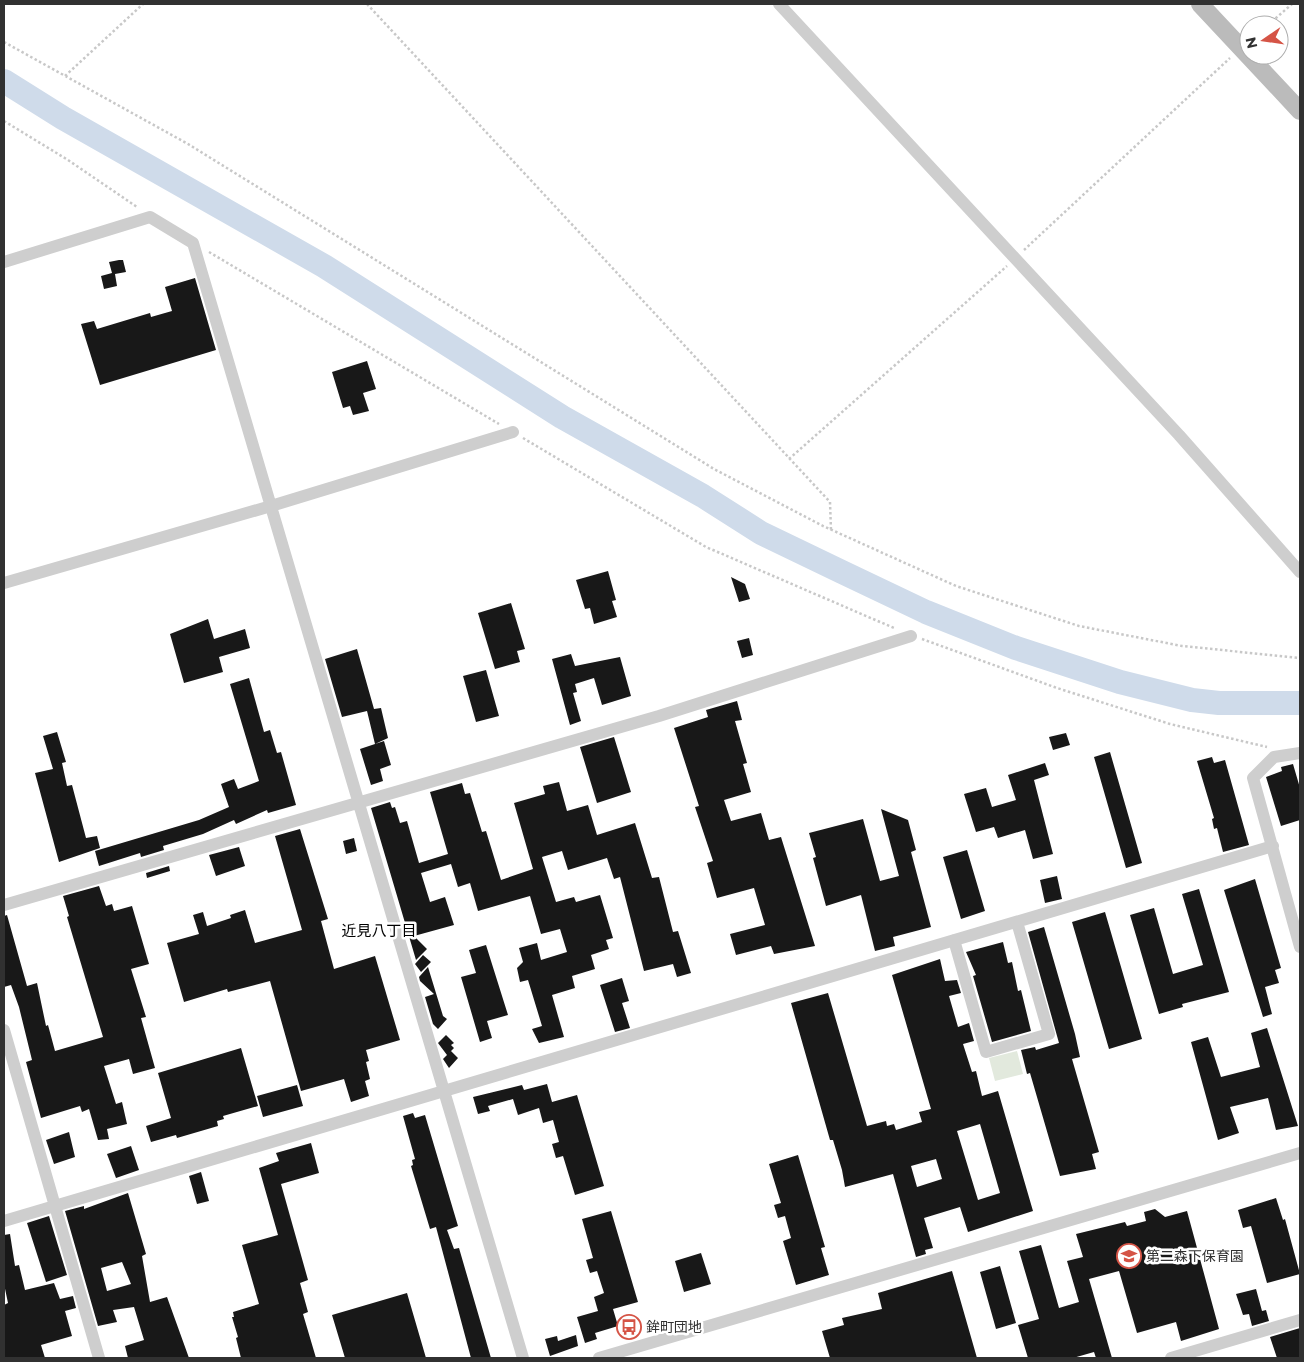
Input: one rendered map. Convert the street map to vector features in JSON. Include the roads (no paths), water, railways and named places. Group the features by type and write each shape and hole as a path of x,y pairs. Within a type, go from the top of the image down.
{"main road":[{"path":"1200,4 1300,110"}],"street":[{"path":"779,4 1179,434 1300,572"},
{"path":"4,262 150,217 193,243 523,1358"},
{"path":"4,583 270,506 513,432"},
{"path":"4,905 659,716 911,636"},
{"path":"1298,753 1274,757 1253,778 1300,947"},
{"path":"4,1220 1273,846"},
{"path":"954,940 986,1052 1049,1034 1017,922"},
{"path":"4,1030 99,1358"},
{"path":"599,1358 1300,1153"},
{"path":"1171,1358 1300,1320"}],"waterway":[{"path":"4,81 63,118 324,266 562,417 703,496 761,533 842,572 926,612 1016,648 1120,682 1192,700 1219,703 1300,703"}],"place":[{"name":"第二森下保育園","path":"1129,1256"},
{"name":"鉾町団地","path":"629,1327"}],"district":[{"name":"近見八丁目","path":"379,930"}]}
